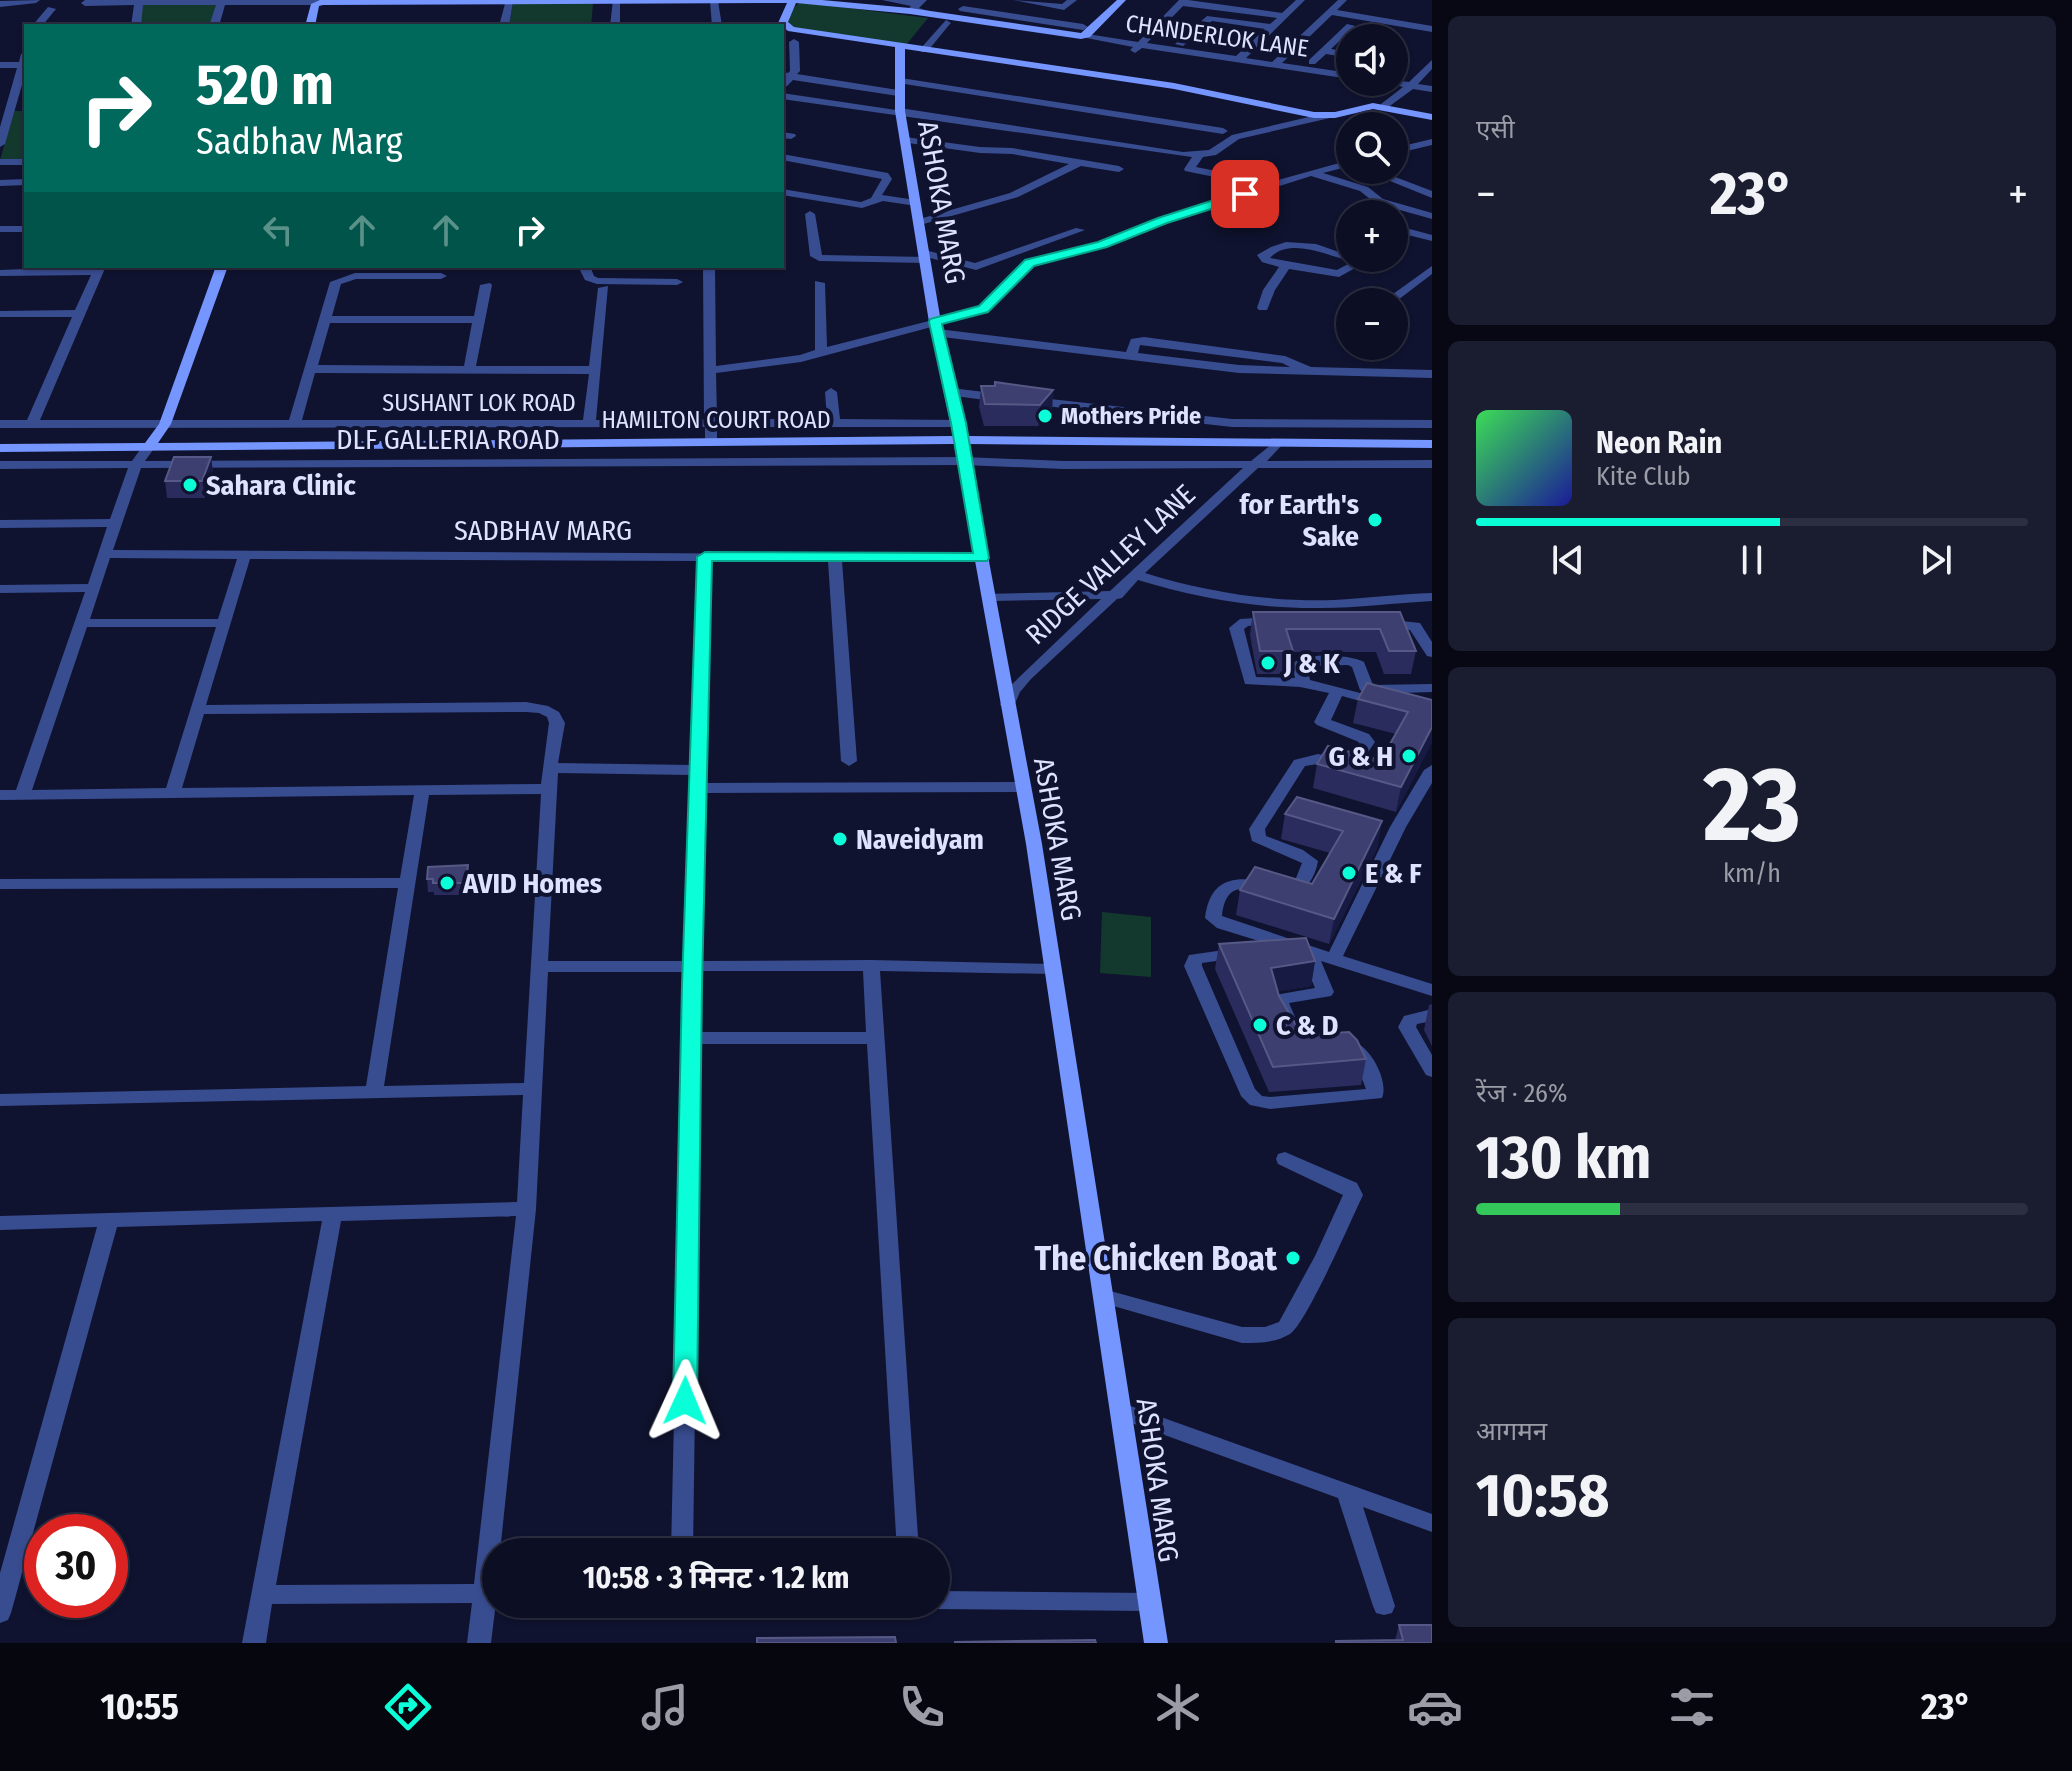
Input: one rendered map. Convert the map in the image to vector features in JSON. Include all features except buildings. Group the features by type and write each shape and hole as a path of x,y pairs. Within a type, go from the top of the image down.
{"street":[{"path":"0,4 36,0"},
{"path":"793,0 783,23 791,29 1158,83 1326,116"},
{"name":"CHANDERLOK LANE","path":"312,1 793,0 1082,32 1140,46 1176,47 1239,59 1277,61 1336,73"},
{"path":"886,0 920,2"},
{"path":"920,2 912,10 948,15 975,0"},
{"path":"1017,0 1064,7"},
{"path":"1048,22 1073,0"},
{"path":"963,9 1048,22 1087,35 1122,0"},
{"path":"1239,59 1301,0"},
{"path":"1277,61 1343,0"},
{"path":"85,3 312,1 310,24"},
{"path":"714,1 717,24"},
{"path":"1140,46 1183,1 1284,16"},
{"path":"215,24 222,2"},
{"path":"504,24 509,2"},
{"path":"615,24 616,2"},
{"path":"136,24 139,3"},
{"path":"39,24 51,9"},
{"path":"1331,12 1432,29"},
{"path":"1176,47 1210,18 1272,27"},
{"path":"1321,21 1338,24"},
{"path":"924,50 946,23"},
{"path":"1312,62 1336,40"},
{"path":"787,76 796,64 794,42"},
{"name":"ASHOKA MARG","path":"900,47 901,113 905,140 1023,787 1156,1643"},
{"path":"1324,51 1336,53"},
{"path":"1277,61 1336,66"},
{"path":"1384,106 1412,85 1432,63"},
{"path":"0,65 24,67 0,144"},
{"path":"787,76 900,87 1223,131"},
{"path":"1408,84 1432,89"},
{"path":"784,96 1026,128 1157,152 1199,155 1223,148 1236,137 1363,107 1384,106 1432,117"},
{"path":"10,109 24,109"},
{"path":"905,140 1012,151 1119,169"},
{"path":"1408,148 1432,142"},
{"path":"1199,155 1189,169 1272,185"},
{"path":"784,157 884,175 887,179 874,195 879,199"},
{"path":"0,162 24,162"},
{"path":"920,222 1014,195 1080,162"},
{"path":"711,370 801,358 937,328 983,309 1029,263 1102,245 1163,220 1336,166"},
{"path":"1312,172 1364,189 1379,201 1432,216"},
{"path":"0,183 24,182"},
{"path":"1404,184 1432,195"},
{"path":"784,192 862,205 879,199 916,203"},
{"path":"810,214 819,258 821,352"},
{"path":"0,229 24,229"},
{"path":"819,258 926,256 976,267 1080,230"},
{"path":"1408,232 1432,238"},
{"path":"1336,254 1293,243 1282,244 1263,255 1266,260 1286,265 1342,272"},
{"path":"1263,308 1269,290 1286,265"},
{"path":"22,795 136,464 165,424 221,268"},
{"path":"585,268 589,278 597,281 677,282"},
{"path":"709,268 711,442"},
{"path":"0,273 99,269 32,424"},
{"path":"1407,288 1432,269"},
{"path":"294,425 324,319 339,279 355,276 441,276"},
{"path":"469,369 486,285"},
{"path":"589,425 604,288"},
{"path":"0,314 80,313"},
{"path":"324,319 479,320"},
{"path":"937,328 1131,357 1239,369 1432,374"},
{"path":"309,369 595,370"},
{"path":"831,392 834,424"},
{"path":"951,392 1224,422 1432,424"},
{"name":"SUSHANT LOK ROAD","path":"0,424 834,424 959,432"},
{"name":"HAMILTON COURT ROAD","path":"0,448 711,442 959,432 1059,441 1432,444"},
{"path":"1059,441 1064,465"},
{"name":"RIDGE VALLEY LANE","path":"1008,705 1013,691 1026,676 1277,444"},
{"name":"DLF GALLERIA ROAD","path":"0,465 963,461 1064,465 1432,464"},
{"path":"0,524 115,523"},
{"name":"SADBHAV MARG","path":"104,554 982,558"},
{"path":"172,794 245,554"},
{"path":"682,1538 697,788 705,557"},
{"path":"835,557 849,761"},
{"path":"1136,575 1191,591 1287,603 1321,604 1432,597"},
{"path":"0,589 92,588"},
{"path":"989,597 1117,595"},
{"path":"1288,621 1238,624 1246,677 1258,683 1303,683 1396,707"},
{"path":"1360,622 1415,626 1430,646"},
{"path":"81,623 224,623"},
{"path":"1303,683 1299,664 1304,661 1351,661 1359,665 1365,687 1370,690 1432,688"},
{"path":"1338,690 1322,722 1364,737 1367,742 1357,761 1352,765 1307,759 1299,763 1286,796 1257,829 1258,838 1300,854 1310,861 1310,867 1291,892 1238,881 1227,886 1213,908 1213,918 1223,924 1432,990"},
{"path":"197,710 543,709 554,715 557,723 548,789 542,967 526,1209 494,1538"},
{"path":"550,768 698,770"},
{"path":"1334,958 1391,825 1432,770"},
{"path":"697,788 1023,787"},
{"path":"0,795 548,789"},
{"path":"374,1092 422,792"},
{"path":"0,884 407,883"},
{"path":"1295,1036 1280,1004 1281,999 1325,992 1304,950"},
{"path":"1304,950 1205,956 1195,959 1193,966 1247,1092 1257,1101 1270,1103 1376,1094 1375,1085 1359,1052 1350,1045 1337,1042"},
{"path":"542,967 871,965 1053,969"},
{"path":"871,965 907,1538"},
{"path":"1432,1015 1410,1020 1407,1027 1432,1071"},
{"path":"692,1038 875,1038"},
{"path":"0,1100 534,1089"},
{"path":"1103,1296 1242,1335 1267,1335 1286,1327 1325,1256 1353,1195 1342,1182 1285,1159"},
{"path":"0,1223 526,1209"},
{"path":"254,1643 333,1214"},
{"path":"0,1613 109,1220"},
{"path":"1122,1411 1432,1523"},
{"path":"1347,1492 1384,1606"},
{"path":"262,1595 482,1593"},
{"path":"950,1600 1149,1602"},
{"path":"479,1643 484,1618"}],"green space":[{"path":"800,2 928,18 906,45 777,24"},
{"path":"219,3 212,24 140,24 142,4"},
{"path":"513,3 593,3 591,24 509,24"},
{"path":"14,111 24,111 24,160 0,160"},
{"path":"1102,912 1151,917 1151,977 1100,973"}],"place":[{"name":"Mothers Pride","path":"1045,416"},
{"name":"Sahara Clinic","path":"190,485"},
{"name":"for Earth's Sake","path":"1375,520"},
{"name":"J & K","path":"1268,663"},
{"name":"G & H","path":"1409,756"},
{"name":"Naveidyam","path":"840,839"},
{"name":"E & F","path":"1349,873"},
{"name":"AVID Homes","path":"447,883"},
{"name":"C & D","path":"1260,1025"},
{"name":"The Chicken Boat","path":"1293,1258"}],"route":[{"path":"685,1401 692,985 705,557 982,558 958,423 935,322 983,309 1022,269 1041,258 1102,245 1163,220 1245,194"}]}
